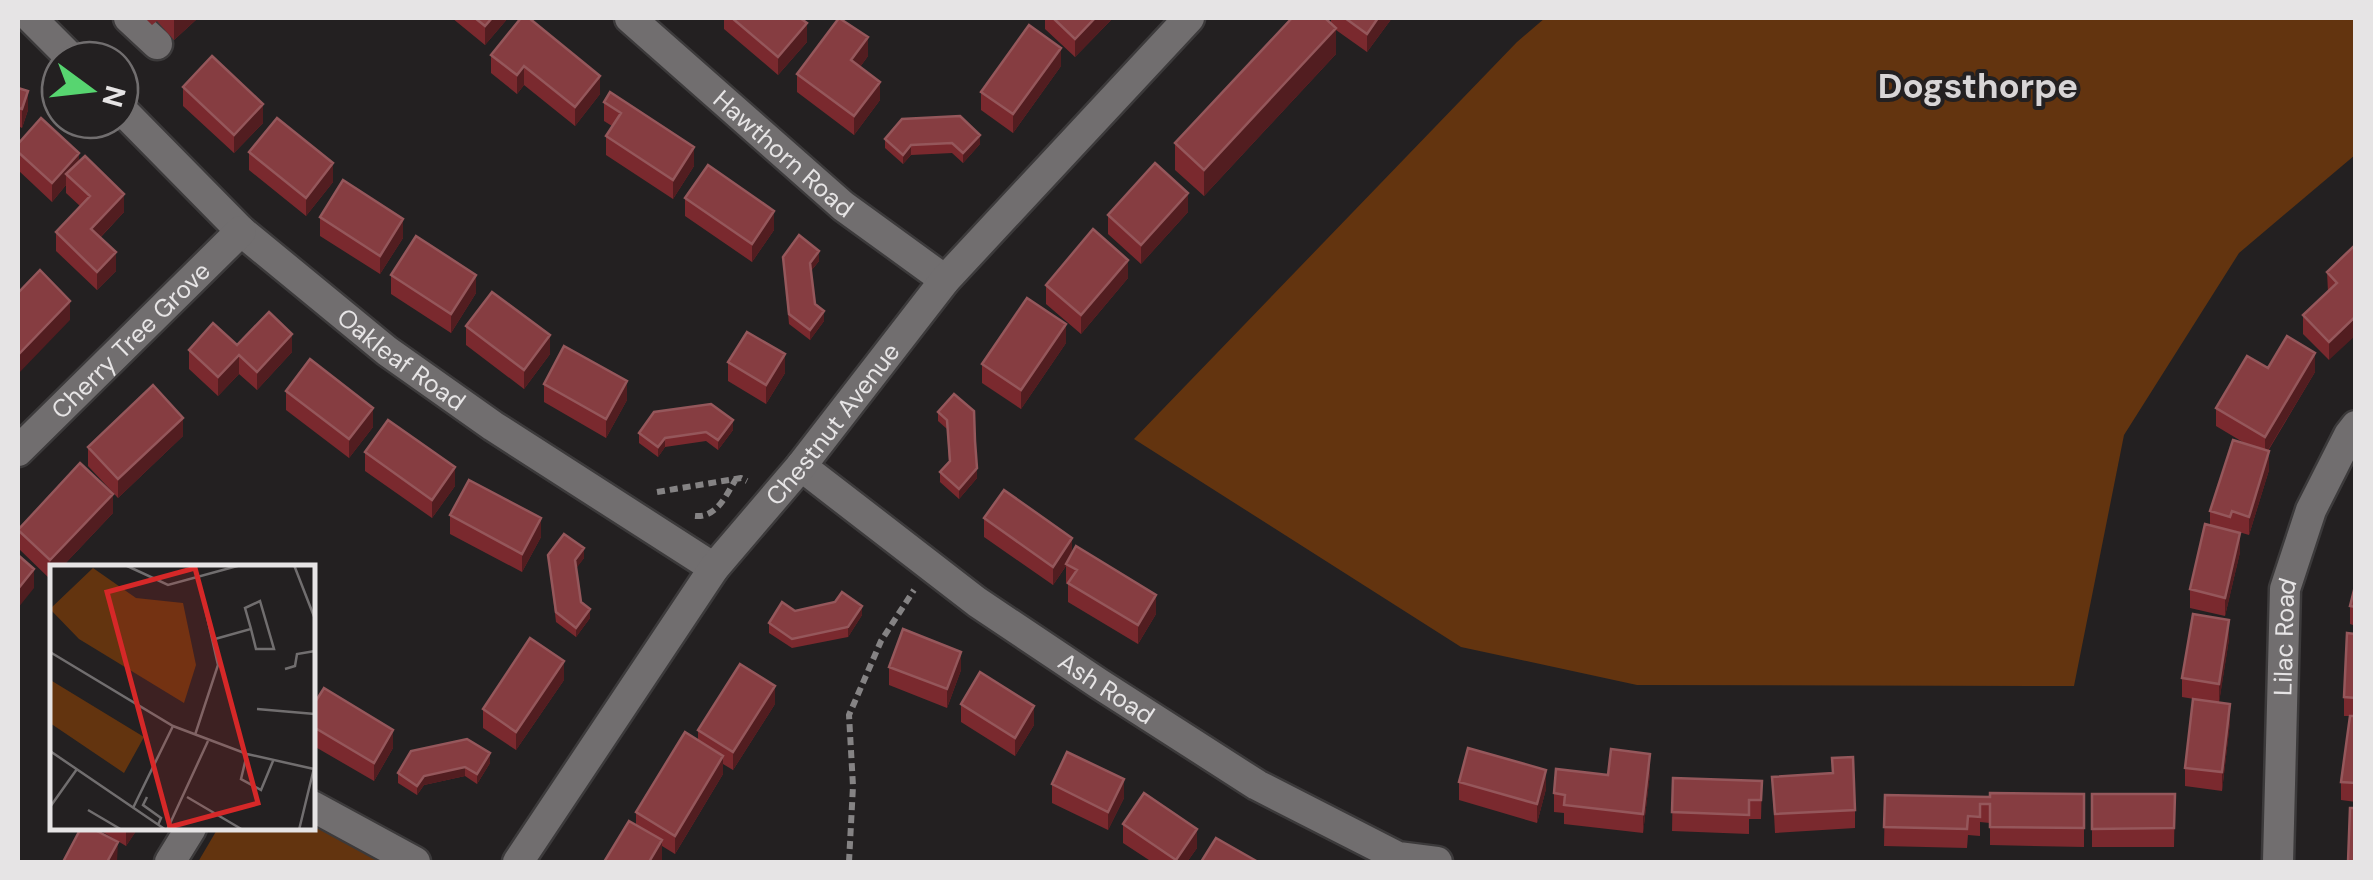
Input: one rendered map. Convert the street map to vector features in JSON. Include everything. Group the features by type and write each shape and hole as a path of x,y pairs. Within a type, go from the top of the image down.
{"street":[{"path":"31,18 53,40"},
{"path":"129,18 157,44"},
{"name":"Hawthorn Road","path":"630,18 843,206 945,280"},
{"name":"Chestnut Avenue","path":"518,862 714,568 801,466 945,280 1190,18"},
{"name":"Oakleaf Road","path":"140,128 241,231 386,351 493,426 714,568"},
{"name":"Cherry Tree Grove","path":"18,451 241,231"},
{"name":"Lilac Road","path":"2278,862 2284,589 2311,510 2356,426"},
{"name":"Ash Road","path":"801,466 978,602 1257,785 1398,860 1437,862"},
{"path":"315,808 414,862"},
{"path":"170,862 190,830"}],"path":[{"path":"667,504 653,493 736,478 773,498"},
{"path":"681,514 703,517 720,507 736,478"},
{"path":"849,862 853,786 850,715 881,641 930,565"}],"shaded area":[{"path":"1545,18 2355,18 2355,155 2239,253 2124,435 2074,686 1637,685 1461,647 1134,439 1517,42"},
{"path":"315,821 388,862 198,862 217,830 315,830"}],"building":[{"path":"475,18 492,18 485,26"},
{"path":"521,18 529,18 600,76 575,107 524,66 517,75 491,55"},
{"path":"732,18 800,18 807,23 778,57"},
{"path":"839,18 868,37 851,60 880,82 854,116 797,74"},
{"path":"1053,18 1095,18 1075,39"},
{"path":"1292,18 1325,18 1336,28 1204,170 1175,143"},
{"path":"1345,18 1378,18 1367,34"},
{"path":"1029,25 1061,48 1013,114 981,92"},
{"path":"212,56 263,104 234,135 183,87"},
{"path":"18,88 28,91 22,109 18,108"},
{"path":"610,92 694,147 673,180 606,136 621,113 604,102"},
{"path":"960,116 980,135 963,153 952,143 911,145 903,155 885,139 902,119"},
{"path":"277,118 333,163 306,198 249,152"},
{"path":"40,119 40,140 65,140 79,153 52,183 18,152 18,144"},
{"path":"85,156 124,194 91,229 116,252 97,272 56,232 90,196 66,174"},
{"path":"1155,163 1188,193 1141,245 1108,215"},
{"path":"708,165 774,211 752,244 685,198"},
{"path":"343,180 403,219 380,256 320,217"},
{"path":"1093,229 1128,260 1081,315 1046,285"},
{"path":"799,235 819,251 810,263 815,304 824,311 810,330 789,314 783,257"},
{"path":"416,236 476,275 451,314 391,275"},
{"path":"2354,246 2356,316 2329,342 2303,315 2337,283 2327,272"},
{"path":"40,270 70,301 18,355 18,293"},
{"path":"492,292 550,335 524,370 466,326"},
{"path":"1027,298 1066,324 1021,390 982,364"},
{"path":"269,312 292,334 257,372 239,355 218,377 189,350 213,323 237,345"},
{"path":"747,332 785,354 766,385 728,362"},
{"path":"2287,336 2315,353 2265,437 2216,408 2247,356 2268,368"},
{"path":"564,346 627,381 606,419 544,384"},
{"path":"310,359 373,408 349,439 286,391"},
{"path":"153,385 183,418 118,479 88,447"},
{"path":"954,394 974,411 977,468 959,489 940,472 950,461 947,420 938,412"},
{"path":"711,404 733,420 718,440 706,432 665,438 658,447 639,433 654,412"},
{"path":"388,420 455,467 432,500 365,452"},
{"path":"2233,440 2269,451 2249,517 2232,511 2230,517 2210,511"},
{"path":"80,463 113,494 50,560 18,530"},
{"path":"469,480 541,518 522,554 450,515"},
{"path":"1004,490 1072,538 1053,567 984,518"},
{"path":"2205,524 2240,533 2225,598 2190,589"},
{"path":"564,534 584,548 575,560 581,602 590,609 576,628 556,612 548,555"},
{"path":"1076,546 1156,595 1138,625 1068,583 1077,570 1066,564"},
{"path":"18,555 34,569 18,589"},
{"path":"2356,582 2356,607 2350,606"},
{"path":"842,592 862,606 848,627 792,639 769,623 782,602 795,611 835,602"},
{"path":"2193,614 2229,620 2219,684 2182,678"},
{"path":"903,629 961,652 947,689 889,667"},
{"path":"2347,633 2356,634 2356,698 2344,697"},
{"path":"530,638 564,661 516,732 483,709"},
{"path":"740,664 775,686 733,752 698,730"},
{"path":"980,672 1034,706 1015,738 961,704"},
{"path":"324,688 393,730 374,763 315,728 315,702"},
{"path":"2193,699 2230,704 2222,772 2185,768"},
{"path":"2350,716 2356,716 2356,783 2341,782"},
{"path":"685,732 723,756 675,836 636,812"},
{"path":"467,739 490,753 477,774 465,767 424,776 417,786 398,773 411,751"},
{"path":"1468,748 1546,770 1537,804 1459,782"},
{"path":"1611,749 1650,754 1643,814 1564,805 1565,795 1554,793 1556,769 1608,775"},
{"path":"1067,752 1124,779 1108,812 1052,784"},
{"path":"1853,757 1855,810 1775,814 1772,777 1833,773 1832,758"},
{"path":"1673,778 1762,781 1761,800 1749,800 1749,815 1672,812"},
{"path":"1144,793 1197,829 1176,860 1123,824"},
{"path":"1990,793 2084,794 2084,828 1990,827 1990,804 1980,804 1980,817 1968,816 1967,829 1884,827 1885,795 1990,797"},
{"path":"2092,794 2175,794 2174,828 2092,829"},
{"path":"2350,808 2356,808 2356,862 2348,862"},
{"path":"629,821 662,840 649,862 604,862"},
{"path":"80,830 95,830 118,842 107,862 63,862"},
{"path":"1216,838 1258,862 1201,862"}],"district":[{"name":"Dogsthorpe","path":"1978,86"}]}
